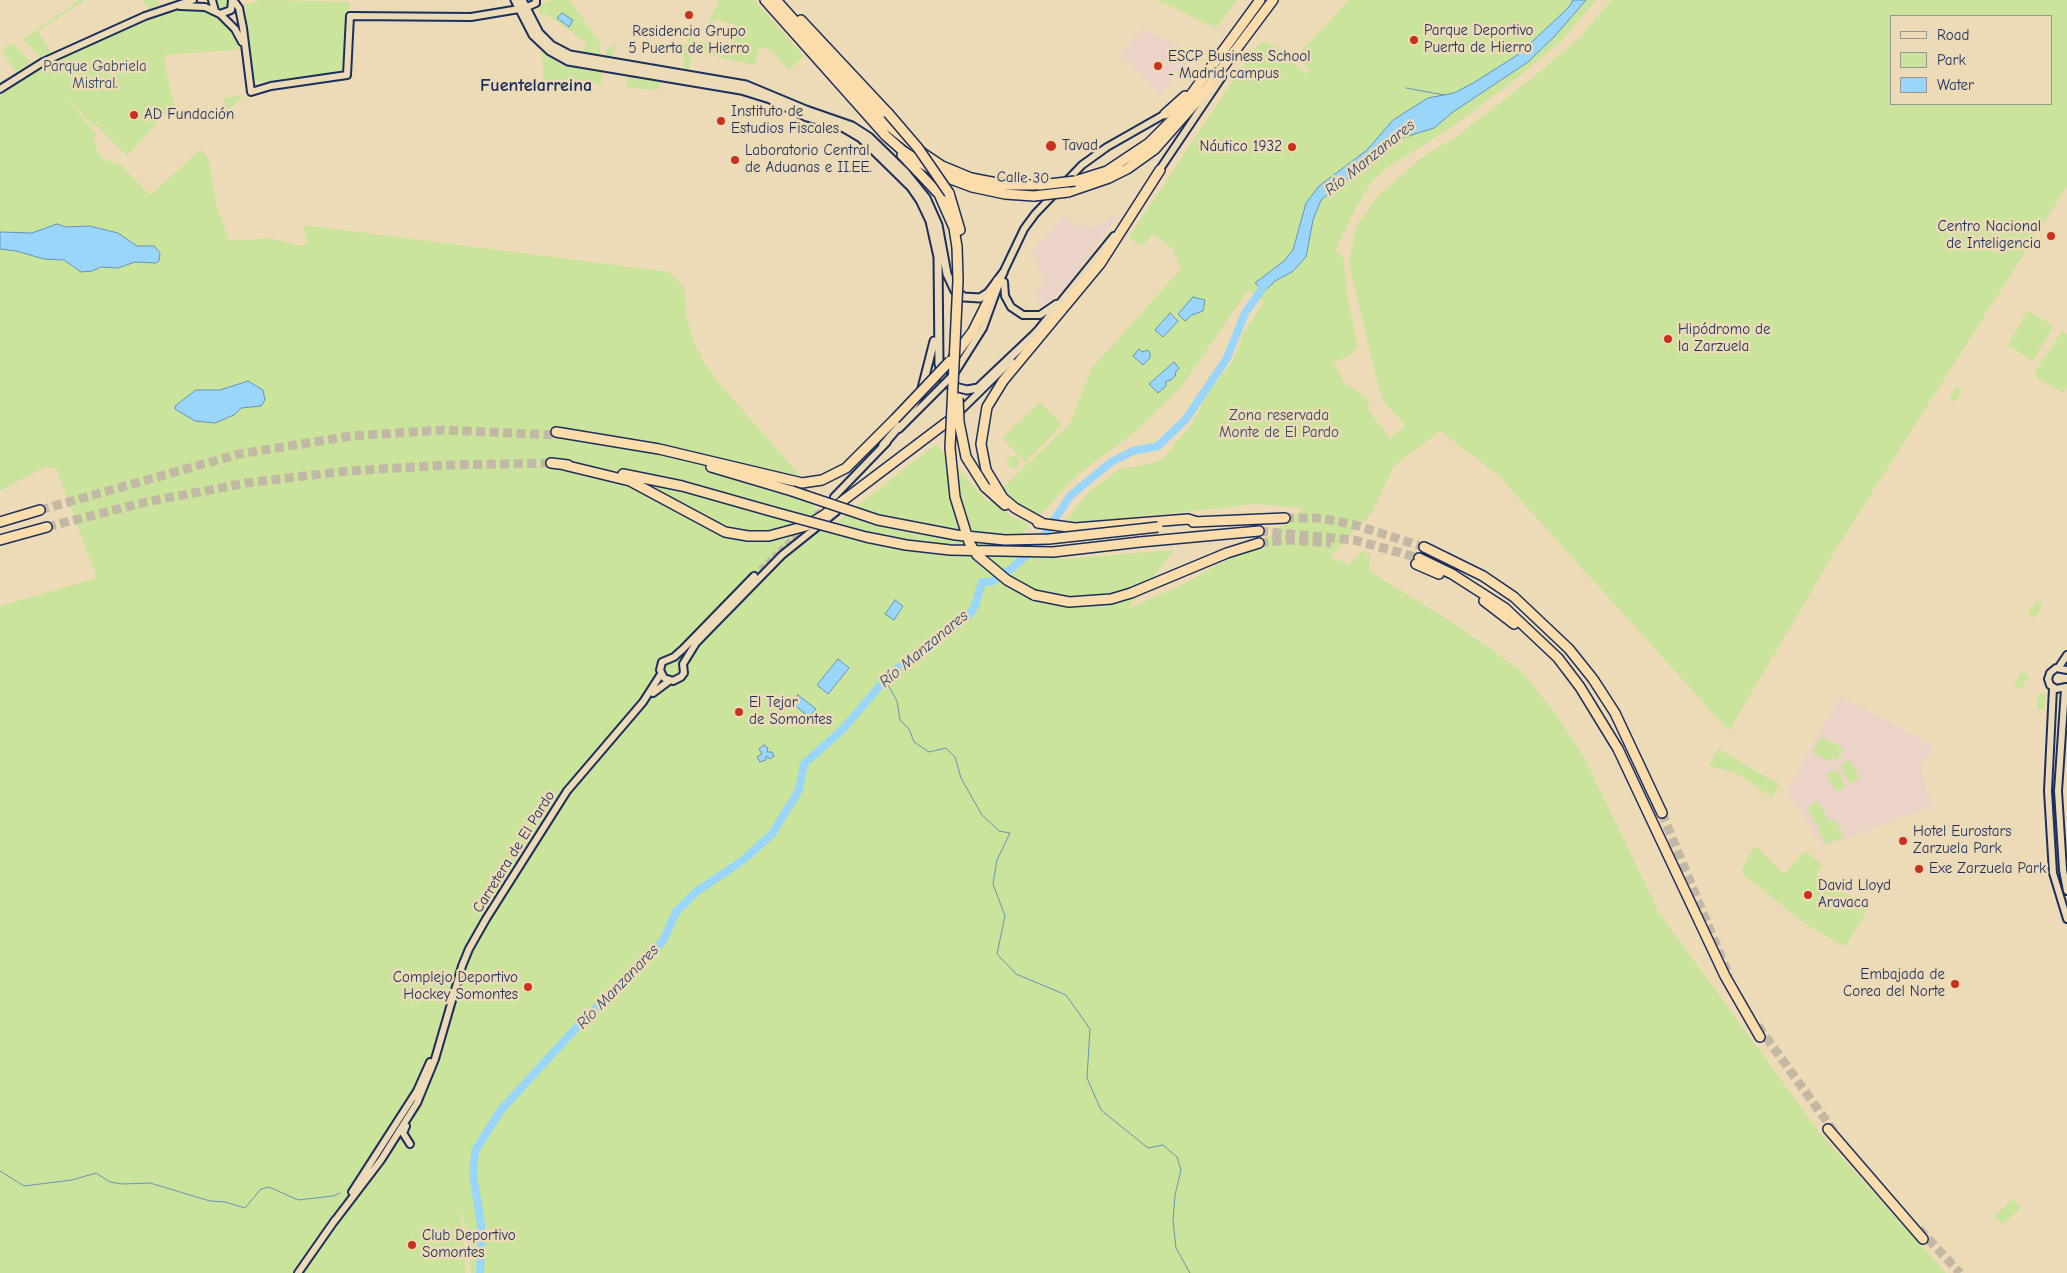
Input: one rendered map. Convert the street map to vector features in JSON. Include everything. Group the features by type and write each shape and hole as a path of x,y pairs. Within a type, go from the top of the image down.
{"highway":[{"name":"Calle 30","path":"765,0 891,141 940,175 964,184 1005,194 1034,196 1068,192 1109,178 1127,169 1155,149 1180,123 1229,61 1273,0"},
{"name":"Calle 30","path":"776,0 890,126 924,154 942,166 971,178 1007,185 1040,185 1075,181 1107,171 1136,154 1174,118 1260,0"},
{"path":"782,0 888,113 918,148 949,193 955,210 960,247 958,405 962,440 966,457 985,487 999,501 1024,518 1074,528 1285,518"},
{"path":"1222,77 1229,61"},
{"path":"1165,114 1195,88"},
{"path":"891,141 939,194 948,209 960,247 950,448 955,497 966,535 977,555 1007,580 1034,595 1068,602 1111,598 1131,593 1227,553 1259,543"},
{"path":"1042,523 1015,508 992,483 986,470 981,444 984,417 993,396 1003,380 1100,264 1160,170"},
{"path":"1001,277 973,331 950,361 860,456 837,473 811,482 793,482 660,449 556,434 687,460 792,491 878,520 956,535 1005,540 1049,539 1157,524"},
{"path":"564,465 630,481 725,532 748,536 768,536 806,526 824,515 947,422"},
{"path":"551,463 682,486 866,537 906,546 950,550 1053,552 1259,531"},
{"path":"0,522 40,510"},
{"path":"0,540 47,527"},
{"path":"1424,547 1483,576 1514,597 1569,649 1593,679 1615,713 1662,813"},
{"path":"1417,561 1452,574 1505,608 1558,658 1596,709 1640,793 1725,976 1760,1037"},
{"path":"1828,1129 1923,1239"}],"main road":[{"path":"518,5 542,37 570,55 746,85 858,129 905,172 926,198 938,225 945,267 951,286 960,294 971,299 984,296 1001,277"},
{"path":"518,5 526,26 537,40 550,51 568,61 741,90 770,99 807,117 844,128 857,136 906,181 924,208 933,228 937,250 940,370 948,384 956,388 973,390 983,384 1037,332"},
{"path":"883,445 914,406 922,390 933,353 938,298"}],"street":[{"path":"0,89 43,62 145,16 192,0"},
{"path":"212,0 212,5 235,29 244,45"},
{"path":"172,7 191,6 218,13 231,10 233,0"},
{"path":"233,0 239,8 251,92 271,86 347,75 350,16 456,19 518,5 536,3 536,0"},
{"path":"754,576 674,657 662,662 661,674 669,681 678,680 681,677 683,664 696,643 782,555 947,422 993,380 1037,332 1128,216 1222,77"},
{"path":"834,497 951,377 967,356 983,328 1001,277 1030,222 1066,178 1099,152 1165,114"},
{"path":"1014,252 1003,286 1005,296 1011,307 1017,311 1032,316 1040,315 1051,308 1073,288"},
{"path":"2067,654 2059,667 2050,673 2048,679 2053,688 2048,791 2053,873 2067,919"},
{"path":"674,657 683,664"},
{"path":"2059,667 2067,670"},
{"name":"Carretera de El Pardo","path":"298,1273 381,1160 417,1104 427,1084 469,949 486,919 578,776 643,702 661,674"},
{"name":"Carretera de El Pardo","path":"643,702 669,681"},
{"path":"2053,688 2066,688 2058,791 2063,870 2067,891"},
{"name":"Carretera de El Pardo","path":"333,1223 417,1091 441,1035"},
{"path":"393,1140 393,1134 414,1100 417,1091"},
{"path":"410,1144 404,1138 404,1129 417,1104"}],"shaded area":[{"name":"ESCP Business School - Madrid campus","path":"1142,29 1190,51 1193,57 1159,95 1142,75 1119,56"},
{"path":"1115,215 1117,217 1066,287 1042,308 1032,294 1046,281 1031,252 1064,216 1078,226 1096,227"},
{"path":"1840,696 1933,746 1922,768 1923,782 1933,806 1822,847 1787,790"}],"green space":[{"path":"79,0 85,0 38,31 52,54 41,59 24,39"},
{"path":"143,0 159,0 158,5 149,10"},
{"path":"215,0 230,0 229,8 222,12 217,10"},
{"path":"261,0 350,2 345,72 252,83 240,6"},
{"path":"553,0 570,0 601,45 598,59 581,55 587,43 546,14 539,15 539,5"},
{"path":"719,0 754,0 804,56 789,70 771,50 760,47 754,65 697,52 700,41 728,49 735,25 715,19 713,24 708,23"},
{"path":"1157,0 1237,0 1216,28"},
{"path":"1349,0 1596,0 1563,39 1516,79 1459,122 1384,170 1372,181 1355,209 1335,251 1343,256 1348,300 1358,347 1346,358 1330,362 1334,363 1345,384 1351,386 1369,401 1368,410 1390,439 1406,425 1385,403 1378,385 1349,264 1356,227 1377,197 1421,158 1456,137 1540,72 1579,38 1612,0 2067,0 2067,186 1838,546 1729,731 1498,475 1440,431 1394,466 1371,514 1329,558 1350,564 1361,552 1370,554 1370,572 1452,622 1520,670 1552,709 1585,759 1659,913 1819,1132 1946,1273 471,1273 463,1216 456,1210 461,1217 466,1273 0,1273 0,606 97,578 56,468 45,467 0,491 0,90 41,63 49,73 43,62 170,8 197,8 221,17 244,49 165,55 164,61 176,113 172,106 127,156 96,125 103,117 93,126 65,95 96,135 93,140 98,153 104,160 120,164 150,195 202,149 209,161 216,203 229,241 270,238 294,245 308,245 303,225 669,272 684,287 686,315 694,342 703,361 717,381 802,478 826,531 936,444 988,502 990,500 1009,515 1029,525 1007,557 1015,550 1064,559 1174,550 1128,609 1188,582 1229,558 1254,549 1304,508 1255,504 1118,519 1076,522 1066,520 1089,492 1121,468 1141,466 1162,460 1194,421 1208,392 1233,361 1244,332 1264,302 1248,290 1182,386 1136,431 1078,474 1037,517 1023,510 1000,490 1070,424 1092,368 1181,269 1173,249 1153,234 1142,246 1129,237 1254,49 1263,42 1274,45 1287,53 1297,67 1307,74 1310,70 1299,61 1299,54"},
{"path":"697,30 688,72 684,73 684,55 681,54 683,43 688,44 688,32"},
{"path":"13,43 29,61 27,66 16,72 2,50"},
{"path":"617,44 610,60 603,59 607,48"},
{"path":"542,51 571,64 602,72 601,84 544,81"},
{"path":"627,73 663,79 658,90 628,88"},
{"path":"244,95 227,111 224,98"},
{"path":"2028,310 2051,325 2052,329 2033,361 2008,345"},
{"path":"2062,331 2067,334 2067,387 2063,393 2036,377 2035,372"},
{"path":"1956,387 1962,390 1955,402 1949,399"},
{"path":"1040,402 1062,425 1025,462 1002,438"},
{"path":"1011,456 1015,456 1019,462 1015,468 1011,468 1007,464 1007,460"},
{"path":"2036,601 2043,604 2035,618 2028,614"},
{"path":"2022,672 2029,676 2021,690 2014,686"},
{"path":"2038,693 2046,694 2045,710 2037,709"},
{"path":"1821,737 1844,749 1838,760 1833,757 1830,762 1812,752"},
{"path":"1718,749 1779,784 1772,797 1734,772 1709,766"},
{"path":"1850,760 1860,778 1850,784 1840,766"},
{"path":"1836,769 1846,786 1836,792 1826,774"},
{"path":"1818,801 1822,807 1815,811 1822,808 1829,821 1818,827 1807,808"},
{"path":"1834,819 1844,836 1827,845 1817,828"},
{"name":"David Lloyd Aravaca","path":"1755,845 1784,874 1805,851 1823,865 1817,874 1863,905 1866,913 1845,947 1804,923 1743,874 1741,871"},
{"path":"2013,1199 2021,1208 2003,1224 1994,1216"}],"water":[{"path":"1573,0 1586,0 1555,36 1528,62 1453,112 1434,128 1396,140 1321,200 1313,220 1306,257 1292,272 1275,281 1265,291 1255,283 1284,261 1293,250 1306,203 1319,186 1367,150 1393,120 1428,98 1454,93 1475,82 1519,54 1569,7"},
{"path":"562,13 573,20 569,27 557,18"},
{"path":"57,224 66,227 90,226 118,233 137,246 154,246 160,253 159,261 156,263 135,262 118,268 101,267 92,271 81,272 64,260 44,259 16,251 0,249 0,232 32,233"},
{"path":"1193,297 1205,300 1203,311 1192,315 1185,321 1178,314"},
{"path":"1170,313 1178,321 1163,337 1155,330"},
{"path":"1139,349 1142,352 1148,350 1150,353 1150,358 1143,365 1133,356"},
{"path":"1174,362 1179,368 1175,373 1176,375 1171,380 1166,381 1166,386 1158,393 1149,384"},
{"path":"248,381 263,390 265,400 261,406 241,408 234,415 215,423 195,421 175,409 175,406 196,390 220,390"},
{"path":"895,600 903,606 894,620 885,614"},
{"path":"838,659 849,668 828,694 817,685"},
{"path":"798,695 816,709 809,717 792,703"},
{"path":"764,745 768,748 767,752 772,752 774,756 770,759 766,756 766,760 760,762 757,757 762,754 759,749"}],"waterway":[{"path":"1406,88 1444,95"},
{"name":"Río Manzanares","path":"480,1273 482,1231 473,1175 475,1151 501,1110 575,1029 663,941 676,912 696,892 743,860 772,834 799,790 804,764 842,730 890,674 969,615 975,606 982,582 991,582 1011,569 1038,545 1070,496 1111,462 1133,451 1158,446 1186,419 1227,358 1245,313 1267,282"},
{"path":"885,680 897,701 900,720 909,729 914,742 929,752 946,748 955,757 961,778 982,815 999,831 1010,833 997,860 993,884 1005,916 997,954 1016,974 1066,995 1090,1029 1087,1078 1101,1110 1148,1148 1163,1145 1177,1157 1181,1170 1175,1195 1173,1221 1176,1248 1190,1273"},
{"path":"0,1171 24,1186 72,1180 96,1173 110,1182 123,1184 150,1183 210,1201 225,1202 245,1208 261,1189 269,1187 298,1200 333,1196 340,1193"}],"tunnel":[{"path":"40,510 239,454 351,436 444,430 556,435"},
{"path":"47,527 146,502 246,483 347,471 449,465 551,463"},
{"path":"810,521 830,501"},
{"path":"1285,518 1321,518 1355,525 1424,547"},
{"path":"754,576 803,528"},
{"path":"1259,531 1354,540 1419,558"},
{"path":"1259,543 1287,540 1331,543"},
{"path":"1662,813 1729,976"},
{"path":"1758,1026 1835,1133"},
{"path":"1919,1229 1960,1273"}],"place":[{"name":"Residencia Grupo 5 Puerta de Hierro","path":"689,15"},
{"name":"Parque Deportivo Puerta de Hierro","path":"1414,40"},
{"name":"ESCP Business School - Madrid campus","path":"1158,66"},
{"name":"AD Fundación","path":"134,115"},
{"name":"Instituto de Estudios Fiscales","path":"721,121"},
{"name":"Tavad","path":"1051,146"},
{"name":"Náutico 1932","path":"1292,147"},
{"name":"Laboratorio Central de Aduanas e II.EE.","path":"735,160"},
{"name":"Centro Nacional de Inteligencia","path":"2051,236"},
{"name":"Hipódromo de la Zarzuela","path":"1668,339"},
{"name":"El Tejar de Somontes","path":"739,712"},
{"name":"Hotel Eurostars Zarzuela Park","path":"1903,841"},
{"name":"Exe Zarzuela Park","path":"1919,869"},
{"name":"David Lloyd Aravaca","path":"1808,895"},
{"name":"Embajada de Corea del Norte","path":"1955,984"},
{"name":"Complejo Deportivo Hockey Somontes","path":"528,987"},
{"name":"Club Deportivo Somontes","path":"412,1245"}],"district":[{"name":"Fuentelarreina","path":"536,86"}],"park label":[{"name":"Parque Gabriela Mistral.","path":"95,76"},
{"name":"Zona reservada Monte de El Pardo","path":"1279,424"}]}
